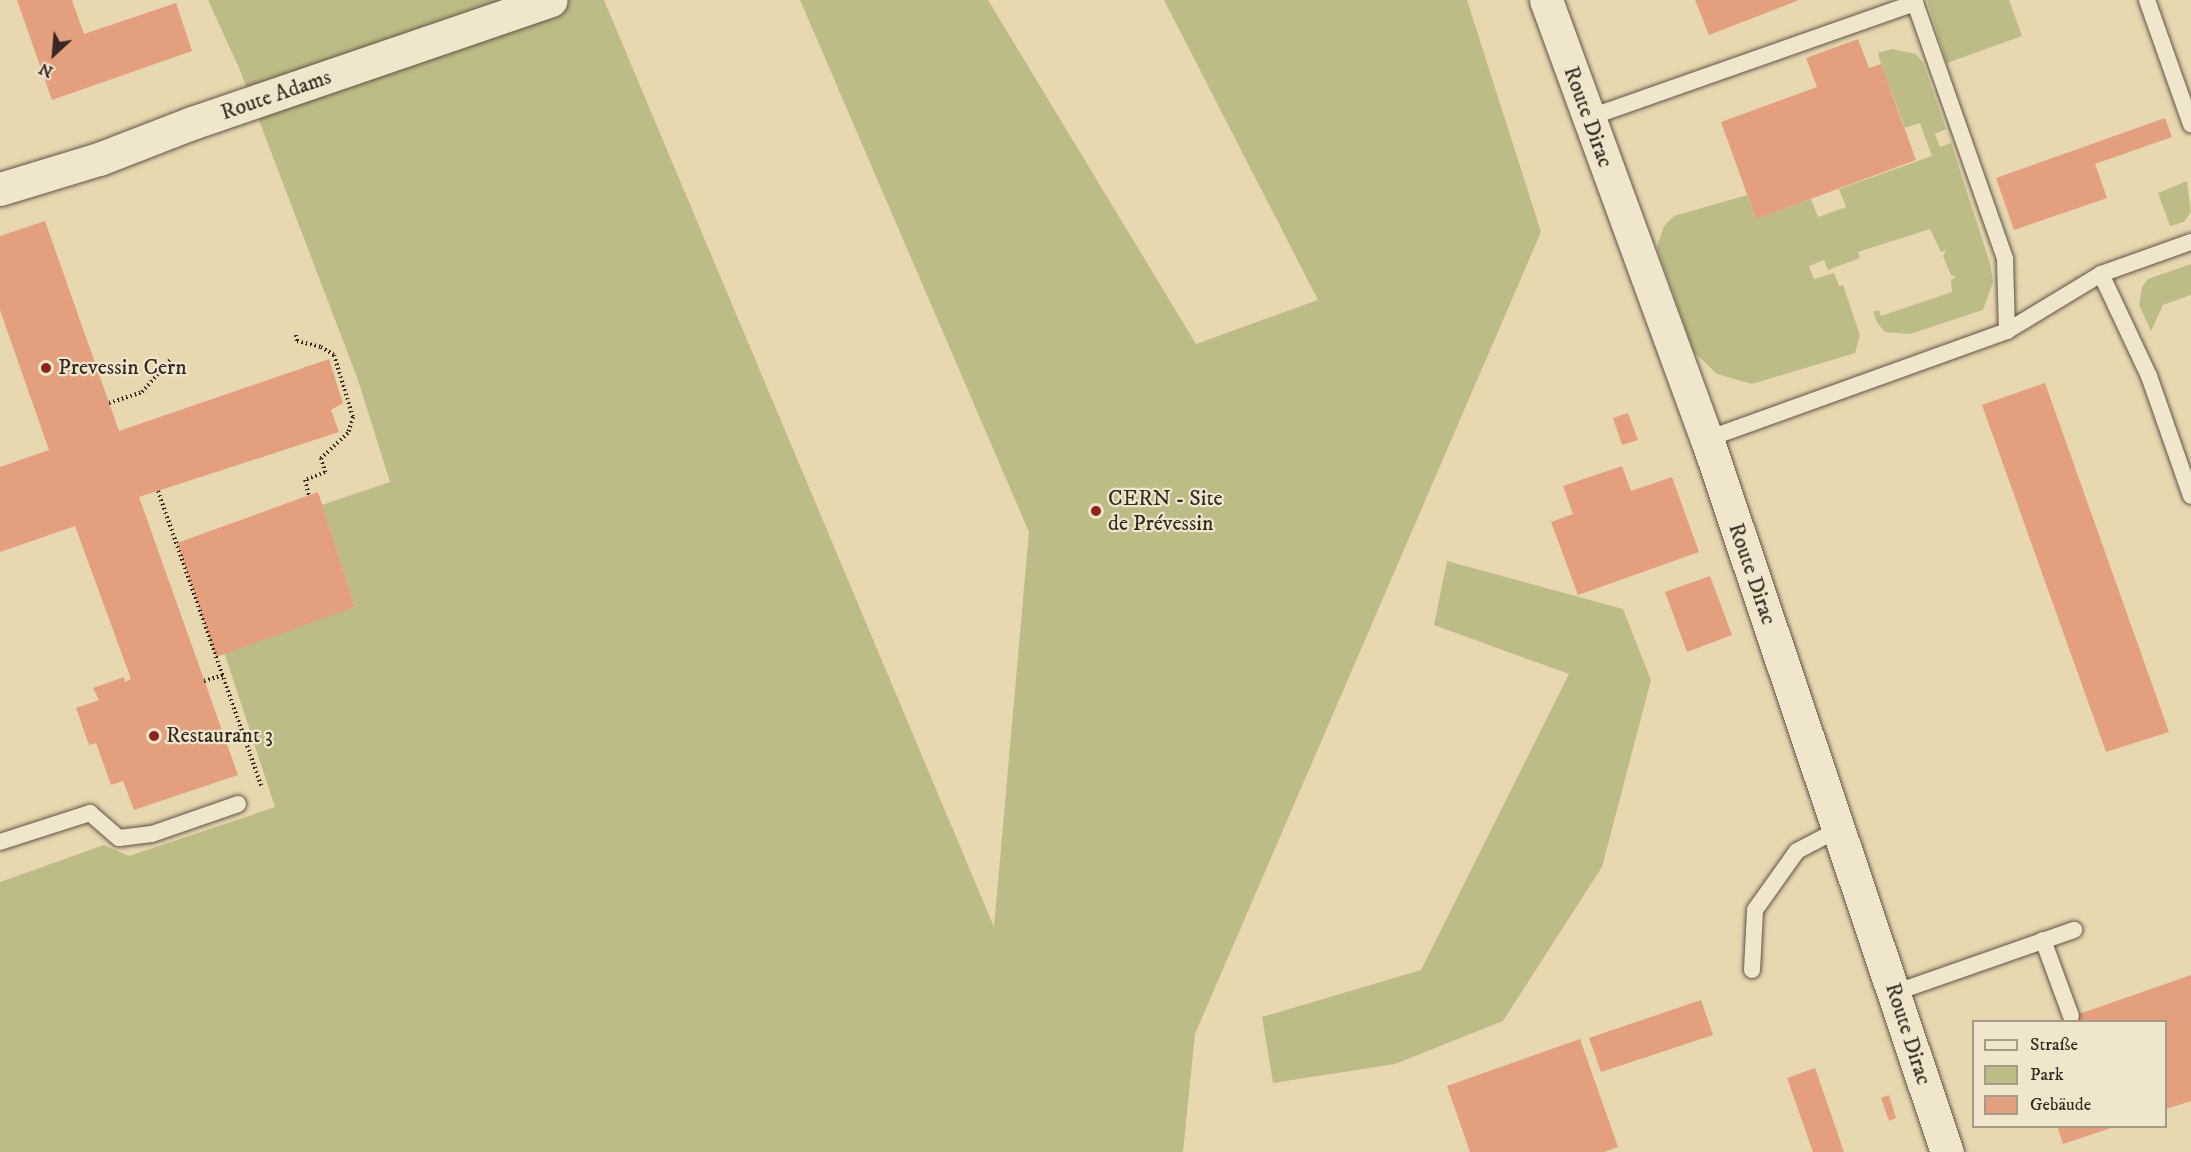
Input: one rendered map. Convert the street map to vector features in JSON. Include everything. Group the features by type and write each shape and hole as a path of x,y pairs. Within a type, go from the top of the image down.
{"street":[{"name":"Route Adams","path":"0,189 99,159 192,123 551,0"},
{"name":"Route Dirac","path":"1546,0 1707,439 1947,1152"}],"lane":[{"path":"2147,0 2191,124"},
{"path":"1588,118 1915,2 2006,259 2007,331"},
{"path":"1707,439 2007,331 2101,274 2191,242"},
{"path":"2101,274 2149,376 2191,496"},
{"path":"0,842 90,813 119,838 152,834 238,804"},
{"path":"1752,970 1755,910 1797,851 1839,829"},
{"path":"1894,993 2074,930"},
{"path":"2043,940 2071,1016"}],"path":[{"path":"296,335 297,341 321,347 334,355 342,390 353,417 348,433 321,458 325,472 305,480 309,496"},
{"path":"109,403 142,392 170,360"},
{"path":"158,491 267,801 240,809 238,804"},
{"path":"204,681 224,675"}],"green space":[{"path":"208,0 604,0 994,927 1029,532 800,0 988,0 1196,344 1318,300 1164,0 1467,0 1541,232 1195,1034 1183,1152 0,1152 0,882 104,845 129,856 275,807 224,652 355,607 322,505 390,482 358,380 239,68"},
{"path":"1927,0 2009,0 2022,36 1947,63"},
{"path":"1892,49 1916,54 1923,63 1946,129 1935,134 1940,147 1951,143 1990,263 1993,282 1983,310 1910,334 1885,332 1878,324 1873,312 1879,310 1881,316 1952,292 1951,280 1956,277 1951,275 1943,256 1946,250 1941,252 1930,229 1858,252 1860,258 1828,270 1824,260 1809,266 1814,279 1834,273 1839,286 1843,285 1860,335 1855,353 1752,384 1717,374 1694,352 1657,247 1664,226 1674,216 1747,195 1756,219 1811,199 1818,217 1846,207 1839,189 1932,156 1920,123 1905,128 1881,64 1878,53"},
{"path":"2187,181 2191,212 2184,222 2170,226 2158,193"},
{"path":"2191,264 2191,295 2163,305 2151,331 2139,305 2142,287 2148,279"},
{"path":"1447,561 1623,609 1651,680 1602,867 1503,1021 1395,1064 1273,1083 1262,1017 1421,970 1569,674 1434,625"}],"building":[{"path":"17,0 72,0 84,34 176,3 192,51 52,100"},
{"path":"1695,0 1799,0 1709,35"},
{"path":"1858,39 1869,68 1881,64 1916,160 1756,219 1721,122 1817,87 1806,58"},
{"path":"2165,118 2172,137 2095,164 2107,198 2014,230 1996,178"},
{"path":"45,221 119,431 329,359 343,403 331,410 339,432 139,497 238,775 134,810 123,781 111,785 96,743 89,745 76,708 99,700 93,688 124,677 125,682 131,679 75,526 0,552 0,467 49,450 0,310 0,236"},
{"path":"2045,383 2169,732 2106,752 1982,405"},
{"path":"1628,413 1638,440 1622,445 1613,418"},
{"path":"1622,466 1631,491 1672,477 1699,552 1578,595 1551,522 1573,514 1563,486"},
{"path":"318,492 355,607 216,657 177,543"},
{"path":"1710,576 1732,635 1687,652 1665,592"},
{"path":"2191,975 2191,1101 2167,1109 2167,1020 2062,1020"},
{"path":"1701,1000 1713,1035 1601,1072 1589,1038"},
{"path":"1580,1039 1618,1147 1604,1152 1470,1152 1447,1086"},
{"path":"1815,1068 1844,1152 1813,1152 1787,1078"},
{"path":"1889,1095 1896,1118 1889,1121 1881,1098"},
{"path":"2058,1128 2111,1128 2063,1144"}],"place":[{"name":"Prevessin Cern","path":"46,368"},
{"name":"CERN - Site de Prévessin","path":"1096,511"},
{"name":"Restaurant 3","path":"154,736"}]}
